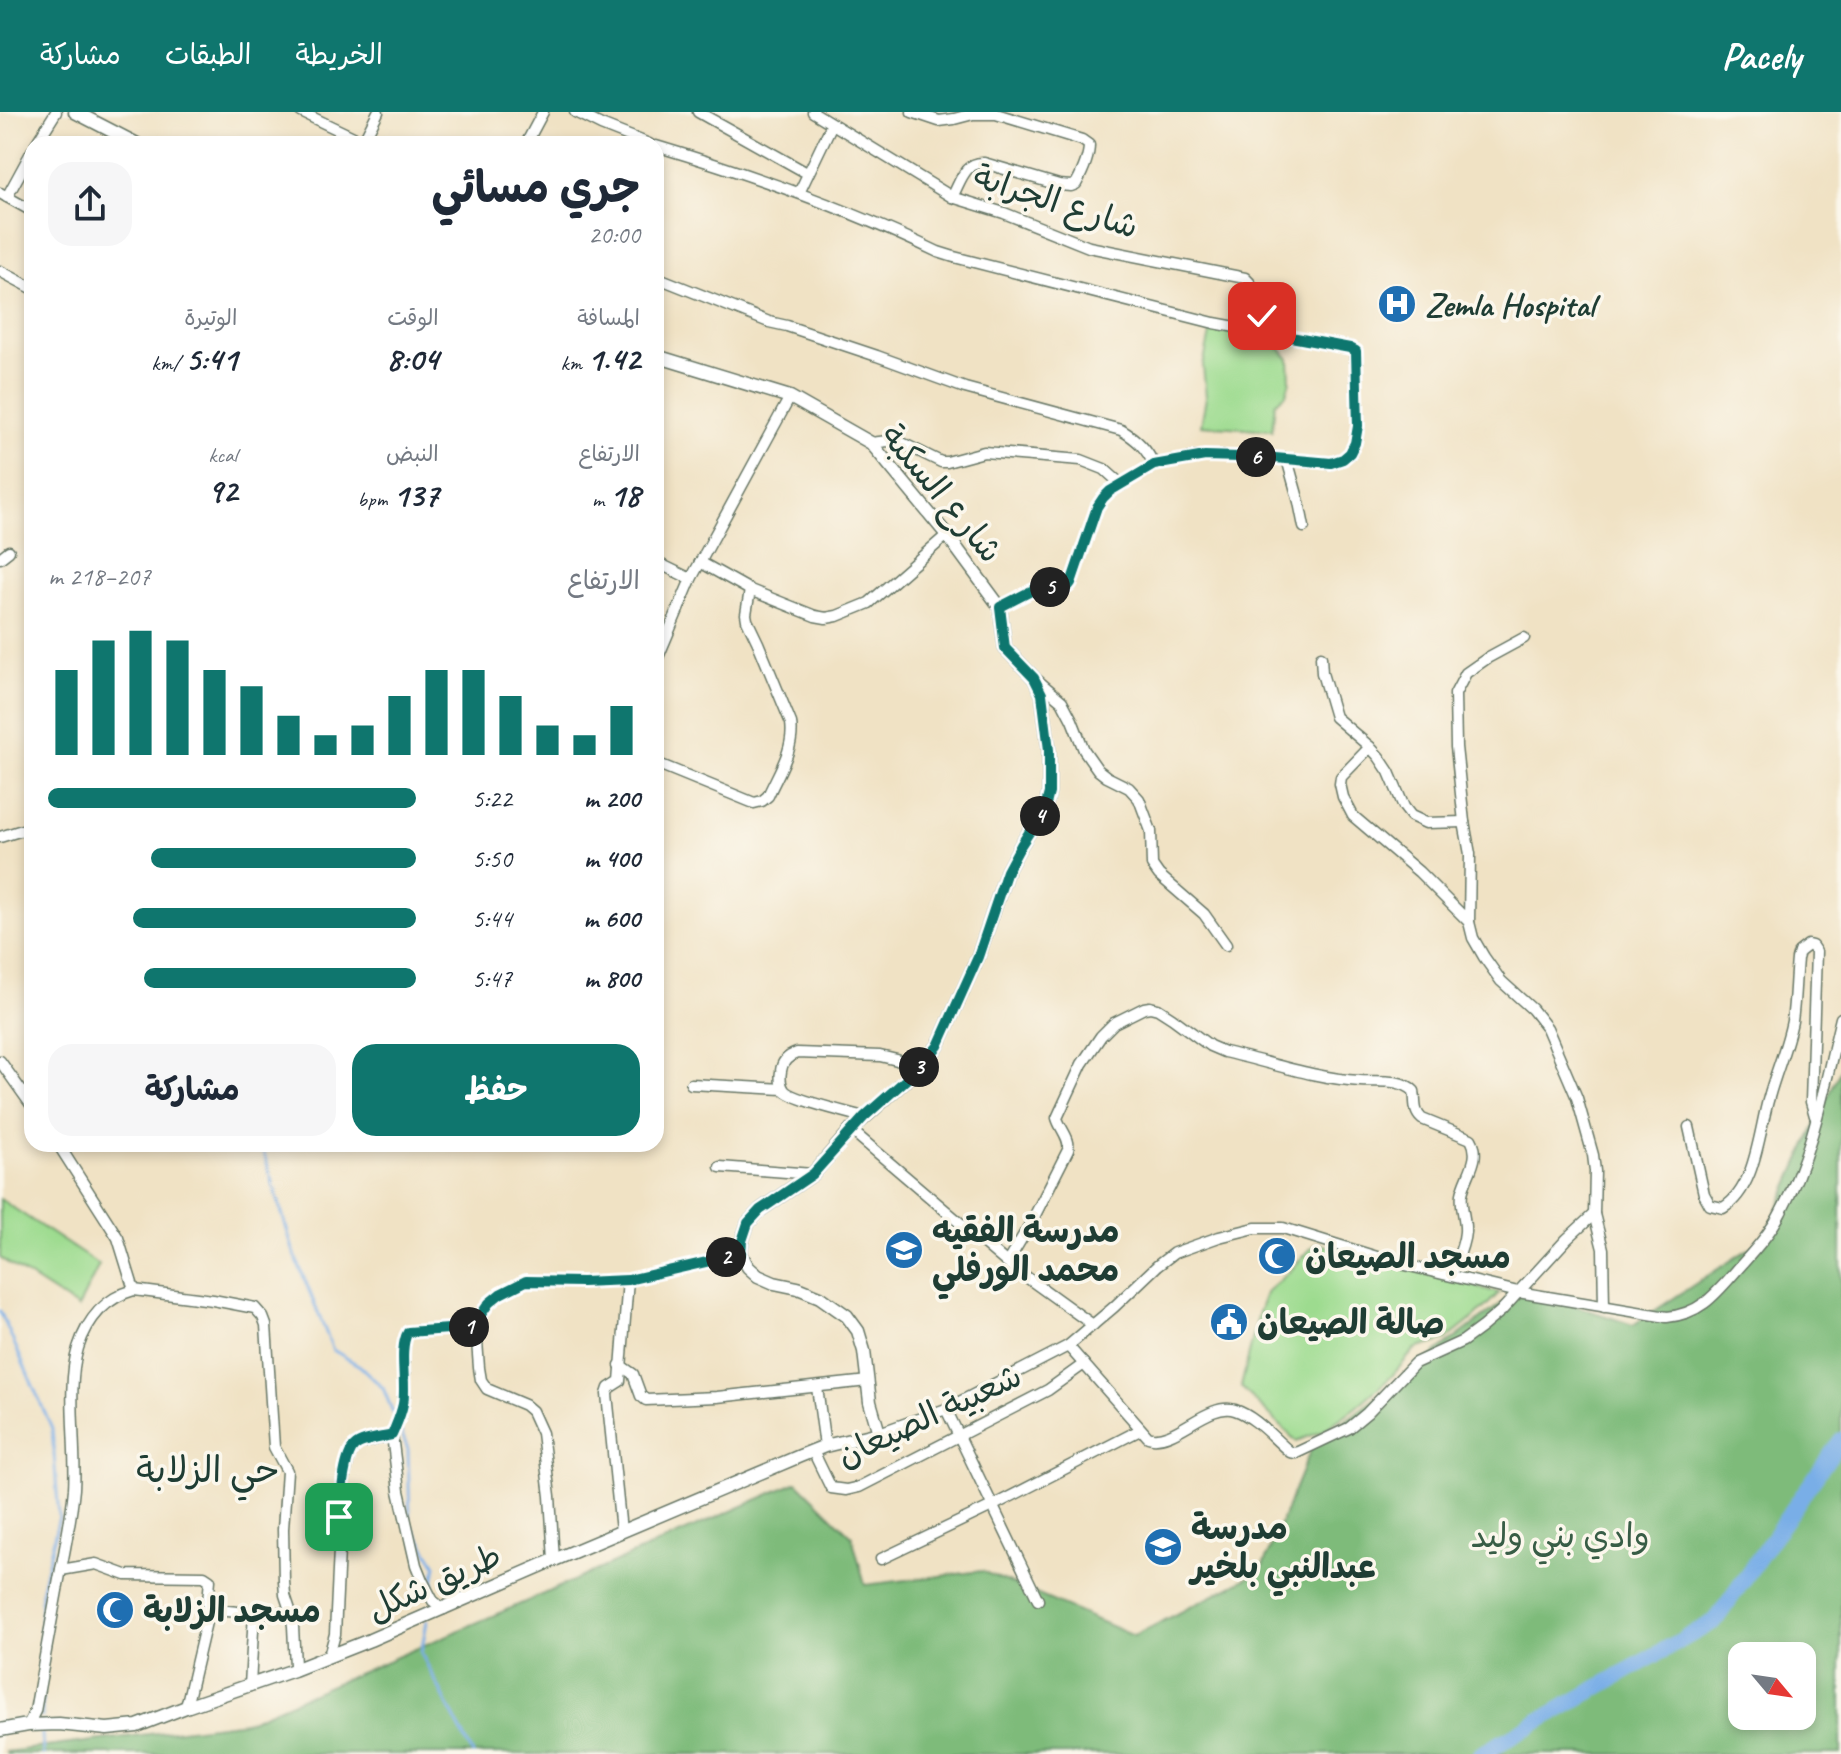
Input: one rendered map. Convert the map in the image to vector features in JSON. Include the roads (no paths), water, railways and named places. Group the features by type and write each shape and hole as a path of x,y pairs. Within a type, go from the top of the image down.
{"main road":[{"path":"75,112 95,116 125,136"},
{"name":"شارع السكبة","path":"664,358 790,397 871,443 947,535 1000,607"},
{"path":"879,1433 870,1402 864,1351 858,1331 847,1316 820,1297 758,1276 748,1267 741,1254 742,1241 748,1223 760,1210 813,1174 851,1130 918,1069 938,1046 978,957 1007,871 1045,808 1049,793 1049,750 1042,694 1034,678 1005,648 1000,607"},
{"name":"طريق شكل","path":"0,1730 59,1724 107,1729 137,1726 329,1656 819,1449 879,1433"}],"street":[{"path":"41,136 56,112"},
{"path":"301,112 350,136"},
{"path":"367,136 378,112"},
{"path":"530,136 543,112"},
{"path":"575,112 629,136"},
{"path":"698,112 807,173"},
{"name":"شارع الجرابة","path":"813,112 952,197 1004,213 1089,247 1245,278 1254,286 1259,300 1264,332"},
{"path":"912,112 939,121 973,114 996,114 1082,140 1089,145 1080,176 1071,186 975,162 966,170 952,197"},
{"path":"799,193 832,124"},
{"path":"664,148 833,205 954,257 1214,323 1356,351 1358,426 1355,443 1343,459 1331,463 1205,456 1154,465 1103,498 1068,589 1039,587 1000,607"},
{"path":"24,164 4,195 24,206"},
{"path":"0,271 24,284"},
{"path":"664,280 769,322 965,388 1121,430 1148,451 1154,465"},
{"path":"664,643 691,579 790,397"},
{"path":"871,443 896,440 941,462 984,452 1081,460 1104,469 1122,485"},
{"path":"1287,459 1304,527"},
{"path":"700,562 750,590 820,618 846,613 869,603 947,535"},
{"path":"664,566 691,579"},
{"path":"664,766 754,803 768,796 793,734 747,620 750,590"},
{"path":"1524,638 1466,673 1455,694 1456,747 1470,854 1469,922 1478,947 1501,981 1532,1009 1547,1028 1577,1098 1587,1128 1595,1171 1594,1214 1603,1249 1604,1307"},
{"path":"1321,657 1322,673 1335,717 1370,747 1389,772 1411,816 1433,824 1464,822"},
{"path":"1034,678 1062,701 1084,750 1098,770 1129,788 1139,799 1151,831 1152,865 1159,875 1204,914 1226,945"},
{"path":"1370,747 1341,777 1343,797 1353,816 1419,872 1469,922"},
{"path":"0,837 24,830"},
{"path":"1689,1127 1704,1194 1710,1205 1723,1208 1742,1188 1754,1162 1769,1096 1790,1031 1797,959 1799,952 1808,945 1816,952 1811,1102 1816,1118"},
{"path":"1007,1263 1068,1150 1069,1141 1057,1118 1082,1064 1114,1023 1150,1007 1224,1052 1324,1077 1406,1085 1414,1091 1415,1109 1422,1119 1471,1139 1476,1150 1461,1205 1464,1239 1451,1275"},
{"path":"879,1433 946,1409 1068,1346 1174,1253 1255,1228 1283,1228 1393,1262 1518,1292 1667,1317 1695,1311 1718,1291 1780,1215 1797,1180 1841,1018"},
{"path":"783,1089 781,1067 797,1053 880,1056 918,1069"},
{"path":"0,1061 24,1095"},
{"path":"691,1084 783,1089 792,1096 864,1117"},
{"path":"851,1130 1007,1263 1093,1325"},
{"path":"63,1152 118,1238 134,1290"},
{"path":"720,1167 813,1174"},
{"path":"1068,1346 1148,1437 1160,1439 1213,1412 1231,1408 1259,1424 1290,1452 1296,1453 1349,1428 1410,1367 1463,1341 1482,1327 1594,1214"},
{"path":"554,1560 542,1433 532,1411 487,1389 481,1380 476,1327 480,1316 500,1294 526,1281 628,1280 741,1254"},
{"path":"621,1531 607,1394 609,1388 620,1381 628,1280"},
{"path":"28,1725 35,1711 74,1487 74,1363 90,1322 108,1300 134,1290 255,1308 263,1317 274,1447 287,1471 283,1529 284,1581 291,1613 294,1670"},
{"path":"444,1609 433,1601 416,1565 399,1491 392,1435 403,1404 406,1335 411,1330 476,1327"},
{"name":"شعبية الصيعان","path":"817,1387 819,1449 828,1484 834,1489 846,1490 859,1487 1048,1390 1084,1364"},
{"path":"620,1365 633,1374 641,1396 646,1400 717,1397 868,1381"},
{"path":"946,1409 1038,1600"},
{"path":"881,1559 1140,1430"},
{"path":"329,1656 335,1634 342,1486 349,1457 357,1444 392,1435"},
{"path":"61,1570 96,1564 126,1575 204,1576 211,1583 206,1622 186,1707"},
{"path":"207,1609 291,1613"},
{"path":"250,1686 254,1612"}],"waterway":[{"path":"263,1152 294,1253 333,1350 360,1366 383,1388 396,1420"},
{"path":"0,1311 52,1429 59,1517 41,1592 41,1650"},
{"path":"399,1427 408,1449 410,1517"},
{"name":"وادي بني وليد","path":"1481,1754 1715,1621 1841,1440"},
{"path":"411,1525 436,1565 432,1589"},
{"path":"427,1621 421,1653 473,1754"},
{"path":"42,1698 42,1717"},
{"path":"42,1733 43,1754"}],"place":[{"name":"Zemla Hospital","path":"1397,304"},
{"name":"مدرسة الفقيه محمد الورفلي","path":"904,1250"},
{"name":"مسجد الصيعان","path":"1277,1256"},
{"name":"صالة الصيعان","path":"1229,1322"},
{"name":"مدرسة عبدالنبي بلخير","path":"1163,1547"},
{"name":"مسجد الزلابة","path":"115,1610"}],"district":[{"name":"حي الزلابة","path":"208,1470"}]}
